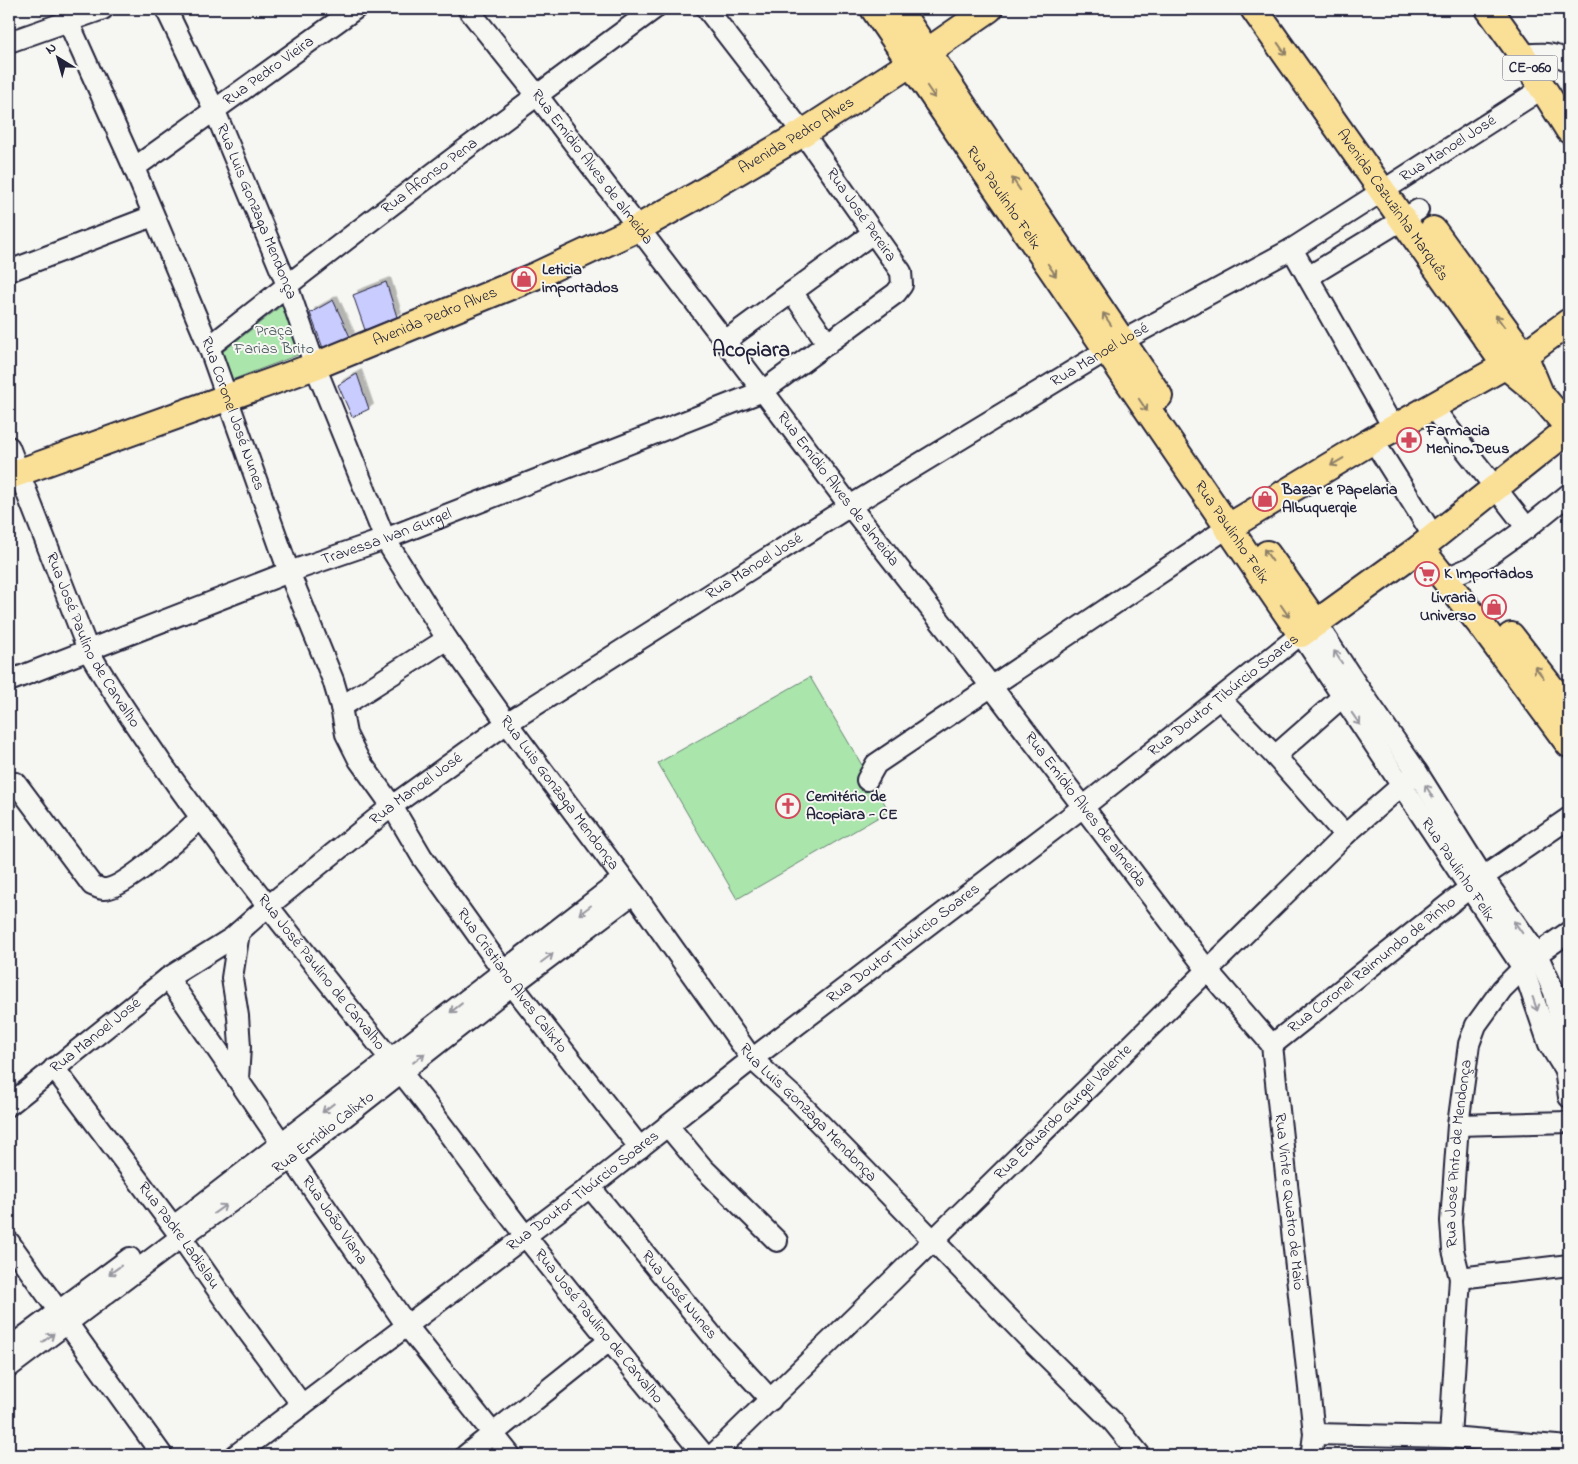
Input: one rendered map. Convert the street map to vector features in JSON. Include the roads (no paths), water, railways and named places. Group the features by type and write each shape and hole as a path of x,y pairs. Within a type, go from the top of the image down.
{"main road":[{"name":"Rua Paulinho Felix","path":"874,9 919,57 1308,629"},
{"name":"Rua Paulinho Felix","path":"898,9 919,57"},
{"name":"Avenida Pedro Alves","path":"14,474 315,366 535,276 638,228 803,133 989,9"},
{"name":"Avenida Cazuzinha Marquês","path":"1254,9 1411,214 1540,394 1569,428"},
{"name":"Avenida Cazuzinha Marquês","path":"1275,9 1390,187"},
{"name":"CE-060","path":"1489,9 1522,55 1569,130"},
{"path":"1235,523 1384,434 1515,360 1569,322"},
{"name":"Rua Doutor Tibúrcio Soares","path":"1308,629 1427,542 1569,428"},
{"path":"1427,542 1505,643 1569,711"},
{"path":"1505,643 1569,744"}],"street":[{"path":"9,42 74,16 103,9"},
{"name":"Rua Luis Gonzaga Mendonça","path":"166,9 214,109 287,285 315,366 385,539 447,639 507,723 629,886 752,1059 797,1100 932,1241 1113,1422 1140,1455"},
{"name":"Rua Pedro Vieira","path":"134,168 355,9"},
{"name":"Rua Emídio Alves de almeida","path":"468,9 537,95 1208,971"},
{"name":"Rua Afonso Pena","path":"209,347 287,285 537,95 654,9"},
{"name":"Rua José Pereira","path":"707,9 803,133 901,272 902,285 896,292 828,344 763,390"},
{"name":"Rua Coronel José Nunes","path":"74,16 153,216 209,347 289,572 332,680 341,708 346,734 359,760 392,806"},
{"path":"1522,55 1546,53 1558,55 1569,61"},
{"name":"Rua Manoel José","path":"9,1105 168,978 211,952 238,932 392,806 507,723 850,506 1115,347 1292,249 1543,88"},
{"path":"1308,277 1411,214"},
{"path":"9,271 153,216"},
{"path":"725,341 873,233"},
{"path":"1292,249 1308,277 1384,434 1427,542"},
{"path":"792,292 828,344"},
{"name":"Travessa Ivan Gurgel","path":"9,681 289,572 385,539 763,390"},
{"path":"1432,407 1527,528"},
{"name":"Rua José Paulino de Carvalho","path":"9,447 14,474 88,650 104,678 200,819 396,1066 609,1341 704,1455"},
{"path":"1453,576 1472,567 1527,528 1569,494"},
{"path":"867,780 876,764 1235,523"},
{"name":"Rua Paulinho Felix","path":"1308,629 1350,693 1401,784 1477,882 1530,961 1549,1044 1565,1070 1569,1097"},
{"name":"Rua Doutor Tibúrcio Soares","path":"236,1455 590,1187 752,1059 1083,807 1308,629"},
{"path":"341,708 447,639"},
{"path":"1275,756 1350,693"},
{"name":"Rua Paulinho Felix","path":"1350,693 1417,772 1477,882"},
{"path":"1220,699 1275,756 1345,836"},
{"name":"Rua Eduardo Gurgel Valente","path":"712,1455 1345,836 1401,784 1417,772"},
{"path":"16,783 92,885 102,889 113,887 129,879 200,819"},
{"name":"Rua Cristiano Alves Calixto","path":"392,806 422,857 508,978 640,1148"},
{"name":"Rua Coronel Raimundo de Pinho","path":"1272,1045 1477,882 1569,818"},
{"name":"Rua Emídio Calixto","path":"9,1367 63,1317 287,1151 629,886"},
{"path":"238,932 232,978 239,1024 238,1079"},
{"name":"Rua José Pinto de Mendonça","path":"1450,1437 1460,1278 1453,1250 1451,1221 1458,1125 1469,1044 1476,1025 1502,989 1530,961 1569,932"},
{"path":"1208,971 1272,1045"},
{"name":"Rua João Viana","path":"168,978 407,1326 510,1455"},
{"name":"Rua Vinte e Quatro de Maio","path":"1272,1045 1314,1434 1310,1455"},
{"name":"Rua Padre Ladislau","path":"54,1068 177,1232 224,1300 302,1405"},
{"path":"1458,1125 1569,1122"},
{"path":"668,1126 702,1167 777,1242"},
{"name":"Rua José Nunes","path":"590,1187 720,1344 770,1400"},
{"path":"9,1242 162,1455"},
{"path":"1460,1278 1569,1265"},
{"name":"Rua Emídio Calixto","path":"9,1348 63,1317"},
{"path":"466,1455 609,1341"},
{"path":"1314,1434 1450,1437 1569,1447"}],"place":[{"name":"Leticia importados","path":"524,279"},
{"name":"Farmacia Menino.Deus","path":"1409,440"},
{"name":"Bazar e Papelaria Albuquerqie","path":"1265,499"},
{"name":"K Importados","path":"1427,574"},
{"name":"Livraria Universo","path":"1494,607"},
{"name":"Cemitério de Acopiara - CE","path":"788,806"}],"district":[{"name":"Acopiara","path":"751,351"}],"park label":[{"name":"Praça Farias Brito","path":"274,340"}]}
